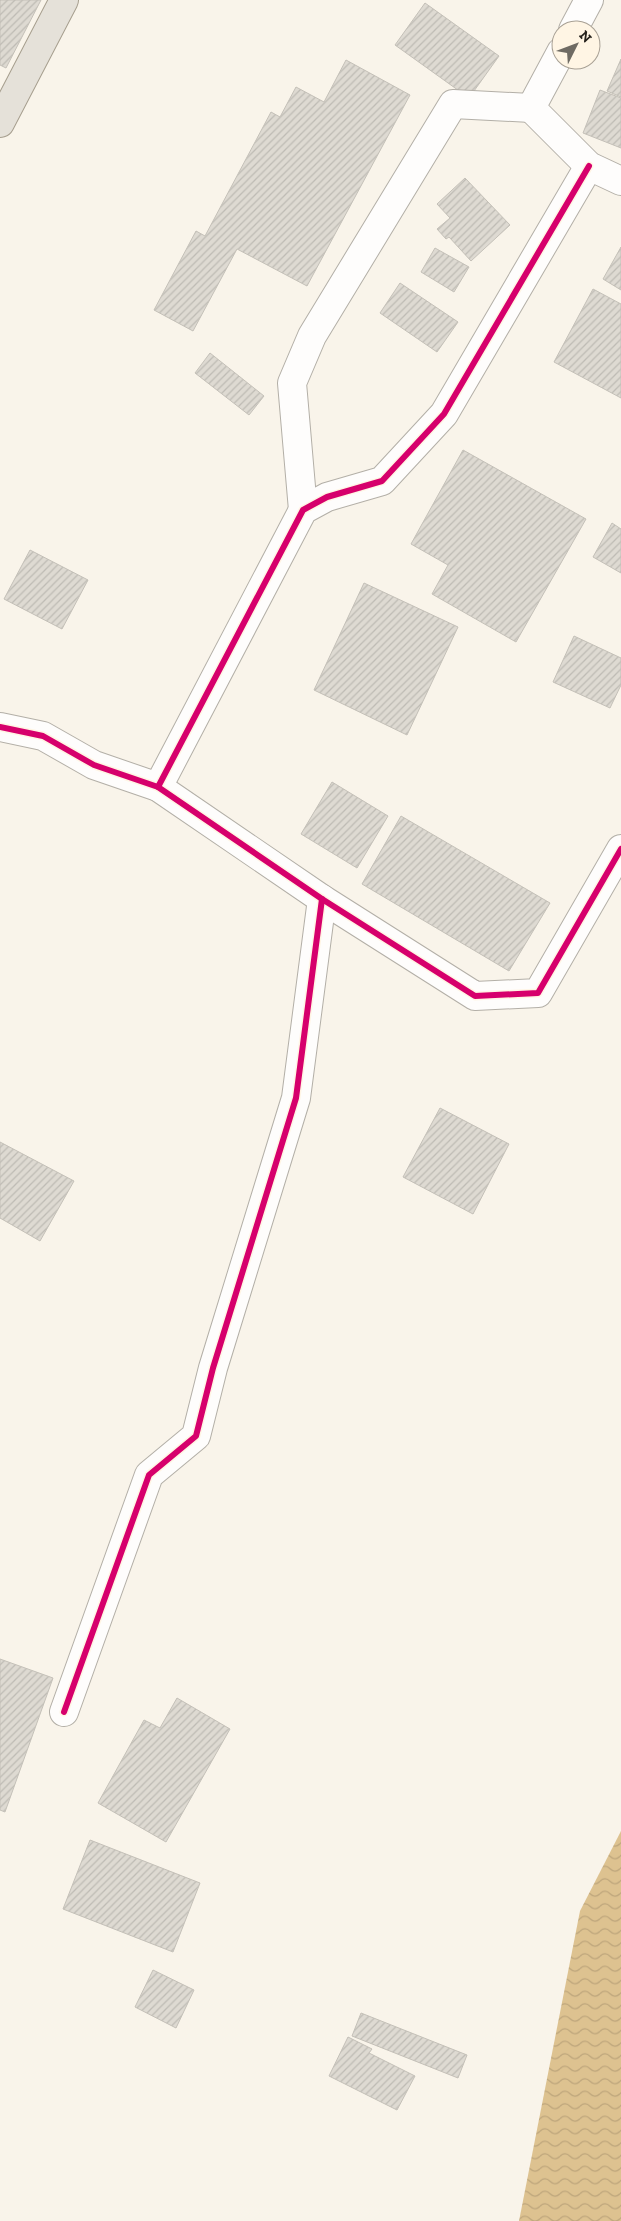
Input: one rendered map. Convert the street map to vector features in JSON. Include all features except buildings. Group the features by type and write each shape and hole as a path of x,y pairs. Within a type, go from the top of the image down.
{"main road":[{"path":"0,123 64,0"}],"street":[{"path":"578,20 588,0"},
{"path":"531,108 551,70"},
{"path":"158,787 303,510 292,383 312,336 453,104 531,108 589,166 621,181"},
{"path":"303,510 327,497 382,481 444,414 589,166"},
{"path":"0,727 43,736 94,765 158,787 322,899 476,996 538,993 621,849"},
{"path":"64,1712 149,1475 196,1436 213,1368 296,1098 322,899"}],"water":[{"path":"621,1831 621,2221 519,2221 580,1911"}],"cycle path":[{"path":"158,787 303,510 327,497 382,481 444,414 589,166"},
{"path":"0,727 43,736 94,765 158,787 322,899 475,996 538,993 621,849"},
{"path":"64,1712 149,1475 196,1436 213,1368 296,1098 322,899"}]}
